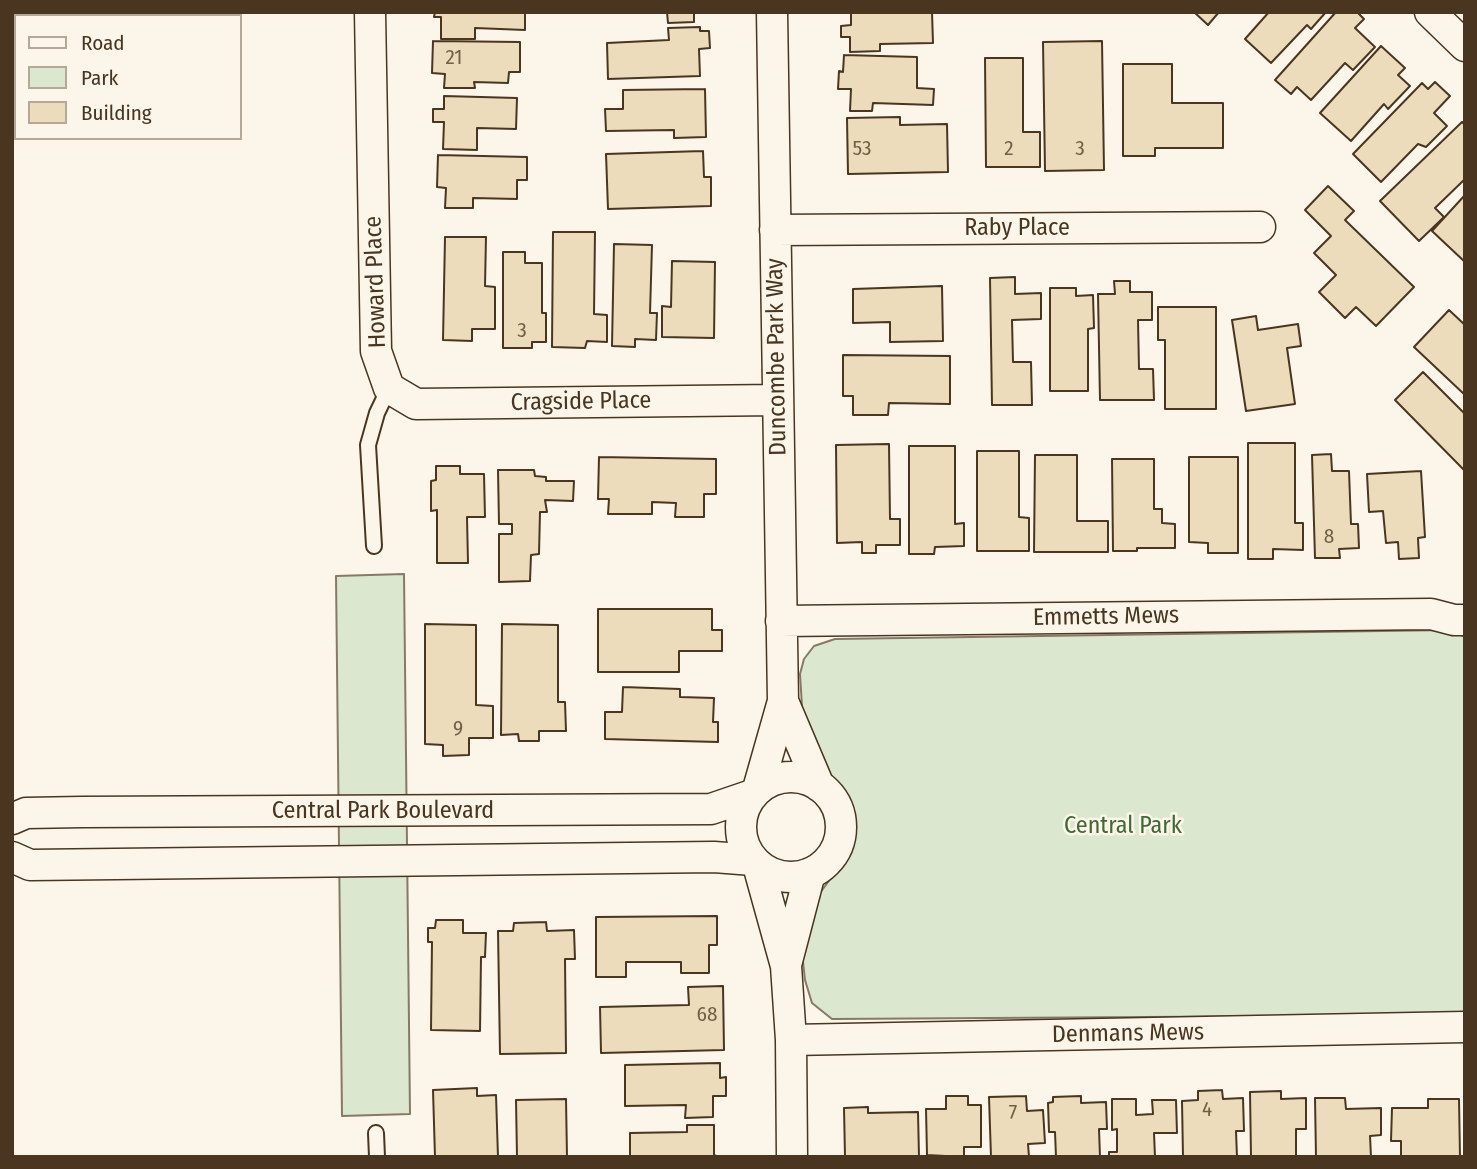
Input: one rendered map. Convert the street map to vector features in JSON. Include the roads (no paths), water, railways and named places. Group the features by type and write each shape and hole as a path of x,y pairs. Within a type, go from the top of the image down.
{"street":[{"name":"Howard Place","path":"370,12 376,351 389,388"},
{"name":"Duncombe Park Way","path":"755,792 783,701 772,12"},
{"path":"1430,12 1465,46"},
{"name":"Raby Place","path":"775,230 1260,227"},
{"name":"Cragside Place","path":"389,388 416,404 777,400"},
{"name":"Emmetts Mews","path":"781,621 1431,614 1465,606"},
{"name":"Emmetts Mews","path":"1431,614 1465,621"},
{"name":"Duncombe Park Way","path":"783,701 820,786"},
{"path":"756,863 770,872 797,877 810,873 833,854 841,825 838,810 831,797 820,786 805,779 788,777 772,780 755,792 745,807 741,821 746,848 756,863 786,966 791,1040 792,1157"},
{"name":"Central Park Boulevard","path":"12,819 26,813 82,812 710,809 755,792"},
{"name":"Central Park Boulevard","path":"12,857 30,865 714,857 756,863"},
{"path":"786,966 810,873"},
{"name":"Denmans Mews","path":"791,1040 1465,1027"}],"lane":[{"path":"374,546 368,445 377,413 389,388"},
{"path":"376,1133 377,1157"}],"park label":[{"name":"Central Park","path":"1123,826"}]}
